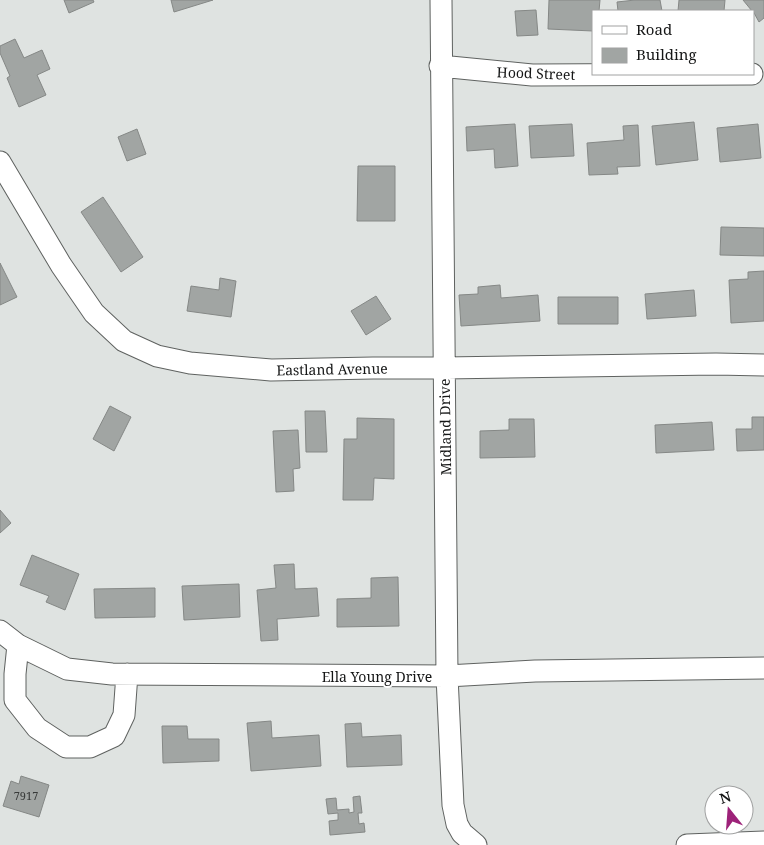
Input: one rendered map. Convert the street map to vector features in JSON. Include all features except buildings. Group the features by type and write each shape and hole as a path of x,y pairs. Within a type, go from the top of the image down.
{"street":[{"name":"Midland Drive","path":"441,0 440,66 447,676 453,805 457,824 462,834 476,845"},
{"name":"Hood Street","path":"440,66 532,75 592,75"},
{"name":"Eastland Avenue","path":"0,162 61,265 94,313 124,340 157,356 190,364 271,370 764,365"},
{"name":"Ella Young Drive","path":"0,631 18,645 66,669 112,674 447,676 535,671 764,668"},
{"path":"18,645 15,700 37,728 66,747 90,748 114,736 124,715 127,674"},
{"path":"687,845 764,842"}]}
